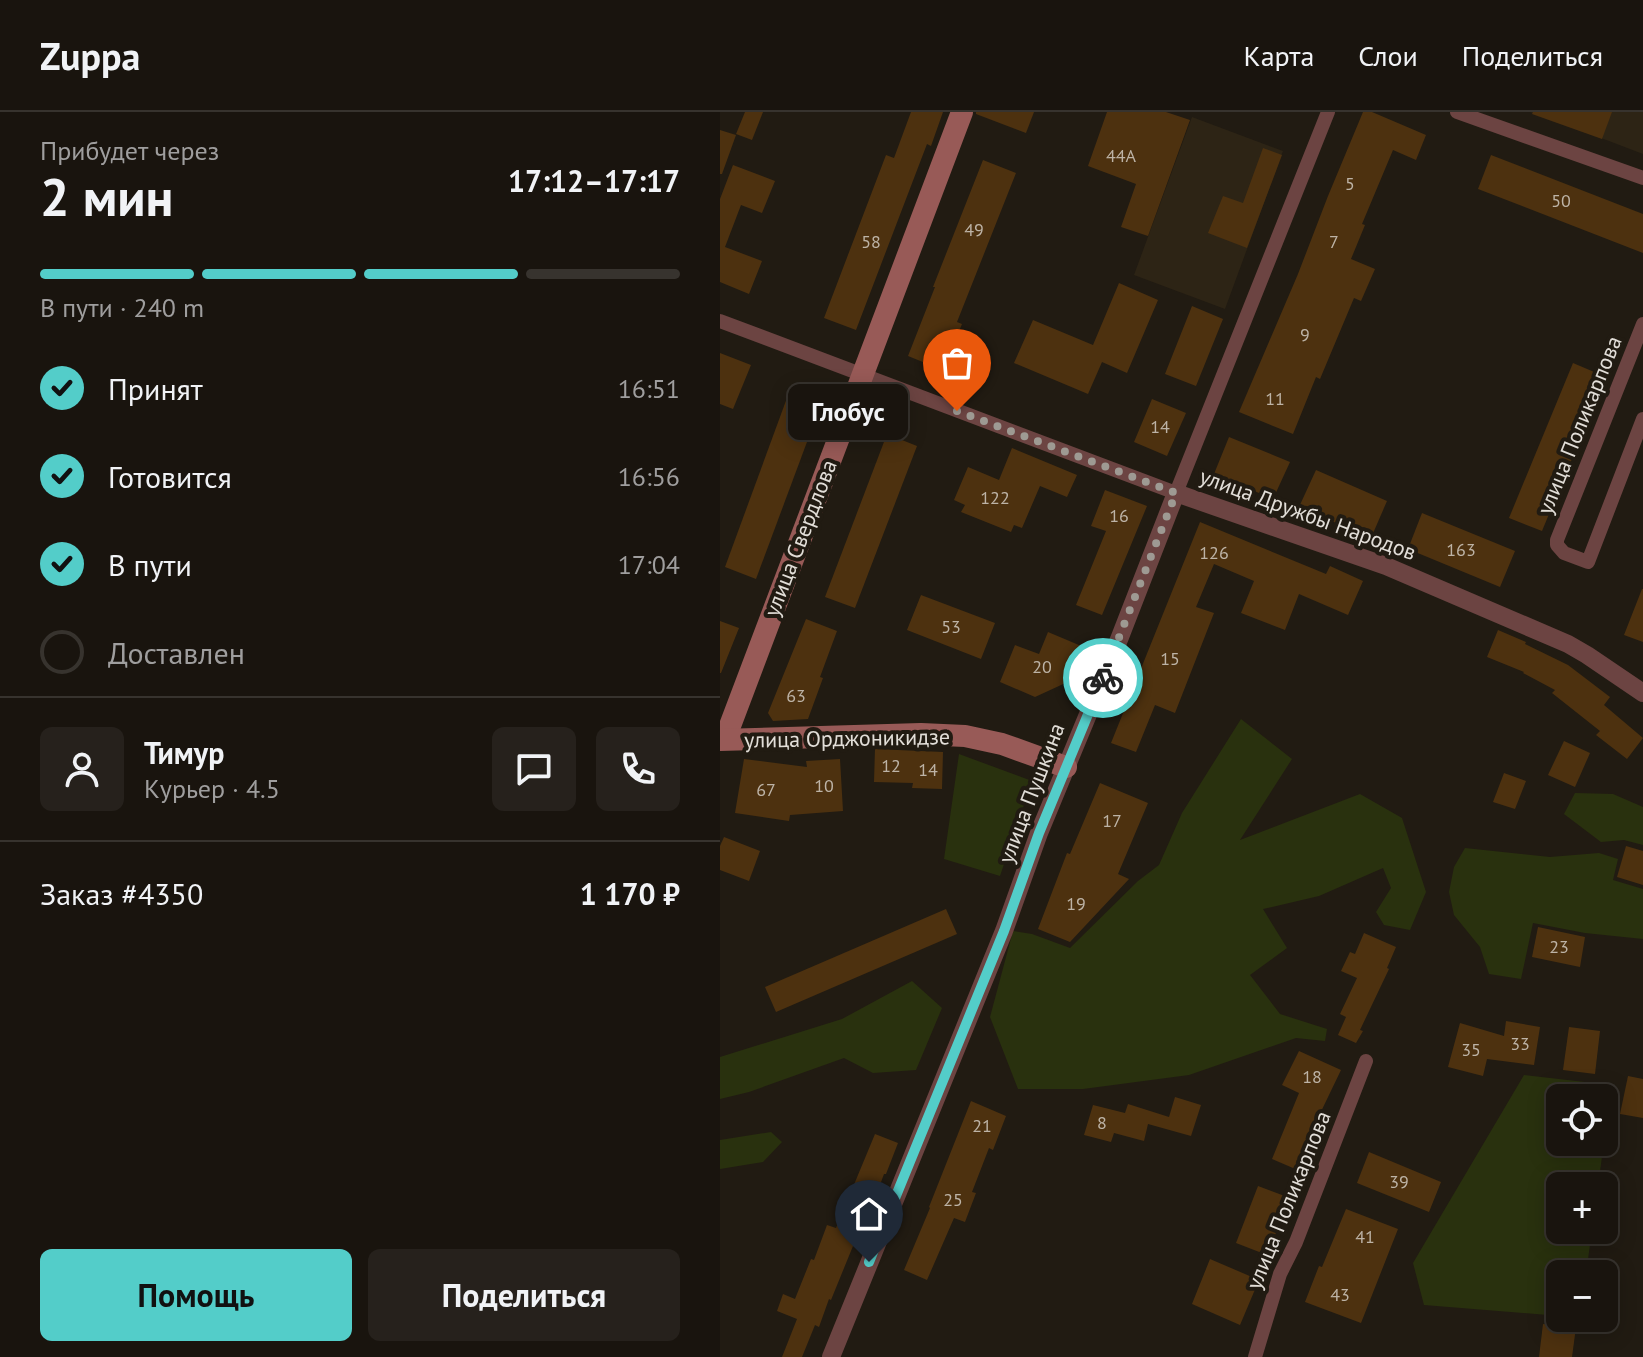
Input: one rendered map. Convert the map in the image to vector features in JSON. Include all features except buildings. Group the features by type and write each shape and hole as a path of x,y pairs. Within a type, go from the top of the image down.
{"main road":[{"name":"улица Свердлова","path":"722,740 962,112"},
{"name":"улица Орджоникидзе","path":"722,740 921,734 965,736 1002,744 1066,767"}],"street":[{"name":"улица Пушкина","path":"831,1357 1004,931 1066,767 1328,112"},
{"path":"1457,112 1643,178"},
{"path":"720,321 862,375"},
{"name":"улица Поликарпова","path":"1643,324 1557,540 1564,553 1588,562 1643,419"},
{"name":"улица Дружбы Народов","path":"862,375 1176,493 1386,566 1568,644 1643,693"},
{"name":"улица Поликарпова","path":"1255,1357 1280,1274 1296,1242 1366,1061"}],"shaded area":[{"path":"1530,112 1643,112 1643,154 1609,141"},
{"path":"1192,117 1283,151 1225,309 1134,275"}],"green space":[{"path":"1241,719 1292,759 1240,840 1360,794 1402,818 1426,892 1410,930 1384,925 1376,912 1391,888 1383,868 1319,896 1263,909 1287,948 1250,975 1280,1014 1327,1029 1325,1041 1296,1038 1189,1075 1083,1089 1018,1089 990,1017 1013,931 1032,934 1070,948 1138,881 1159,865 1182,813"},
{"path":"959,754 1032,781 1000,876 944,859"},
{"path":"1575,793 1613,794 1643,807 1643,845 1624,840 1601,842 1564,814"},
{"path":"1465,848 1550,857 1599,853 1618,859 1613,880 1643,889 1643,939 1585,933 1533,923 1521,979 1489,974 1480,947 1454,915 1449,892 1454,867"},
{"path":"912,981 942,1008 916,1070 873,1073 844,1058 749,1092 720,1099 720,1057 842,1019"},
{"path":"1524,1075 1602,1084 1546,1084 1546,1156 1602,1156 1600,1172 1546,1172 1546,1244 1590,1244 1588,1260 1546,1260 1546,1315 1424,1305 1413,1263"},
{"path":"771,1132 782,1142 763,1162 720,1169 720,1140"}],"way so far":[{"path":"957,411 1176,493 1103,678"}],"place":[{"name":"Глобус","path":"957,411"}],"route":[{"path":"869,1262 1103,678"}]}
